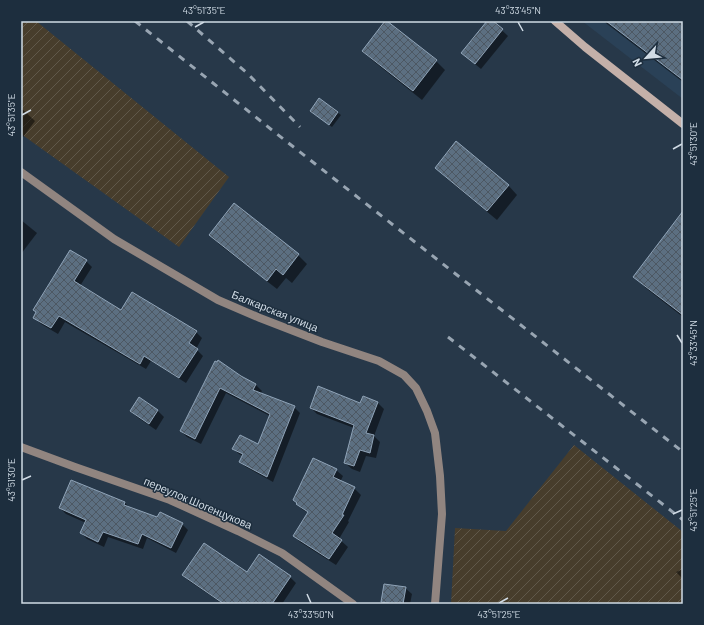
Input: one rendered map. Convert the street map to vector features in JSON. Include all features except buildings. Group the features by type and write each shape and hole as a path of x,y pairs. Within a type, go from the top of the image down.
{"street":[{"path":"555,21 683,124"},
{"name":"Балкарская улица","path":"21,172 114,239 218,300 322,342 379,361 404,375 416,388 435,433 440,476 442,514 435,604"},
{"name":"переулок Шогенцукова","path":"21,446 75,467 170,500 238,531 282,553 353,604"}],"shaded area":[{"path":"21,21 36,21 229,177 179,247 21,134"},
{"path":"582,21 683,21 683,99"},
{"path":"574,445 683,532 683,604 451,604 455,528 506,531"}],"railway":[{"path":"135,21 683,452"},
{"path":"187,21 247,73 300,127"},
{"path":"448,337 683,520"}]}
